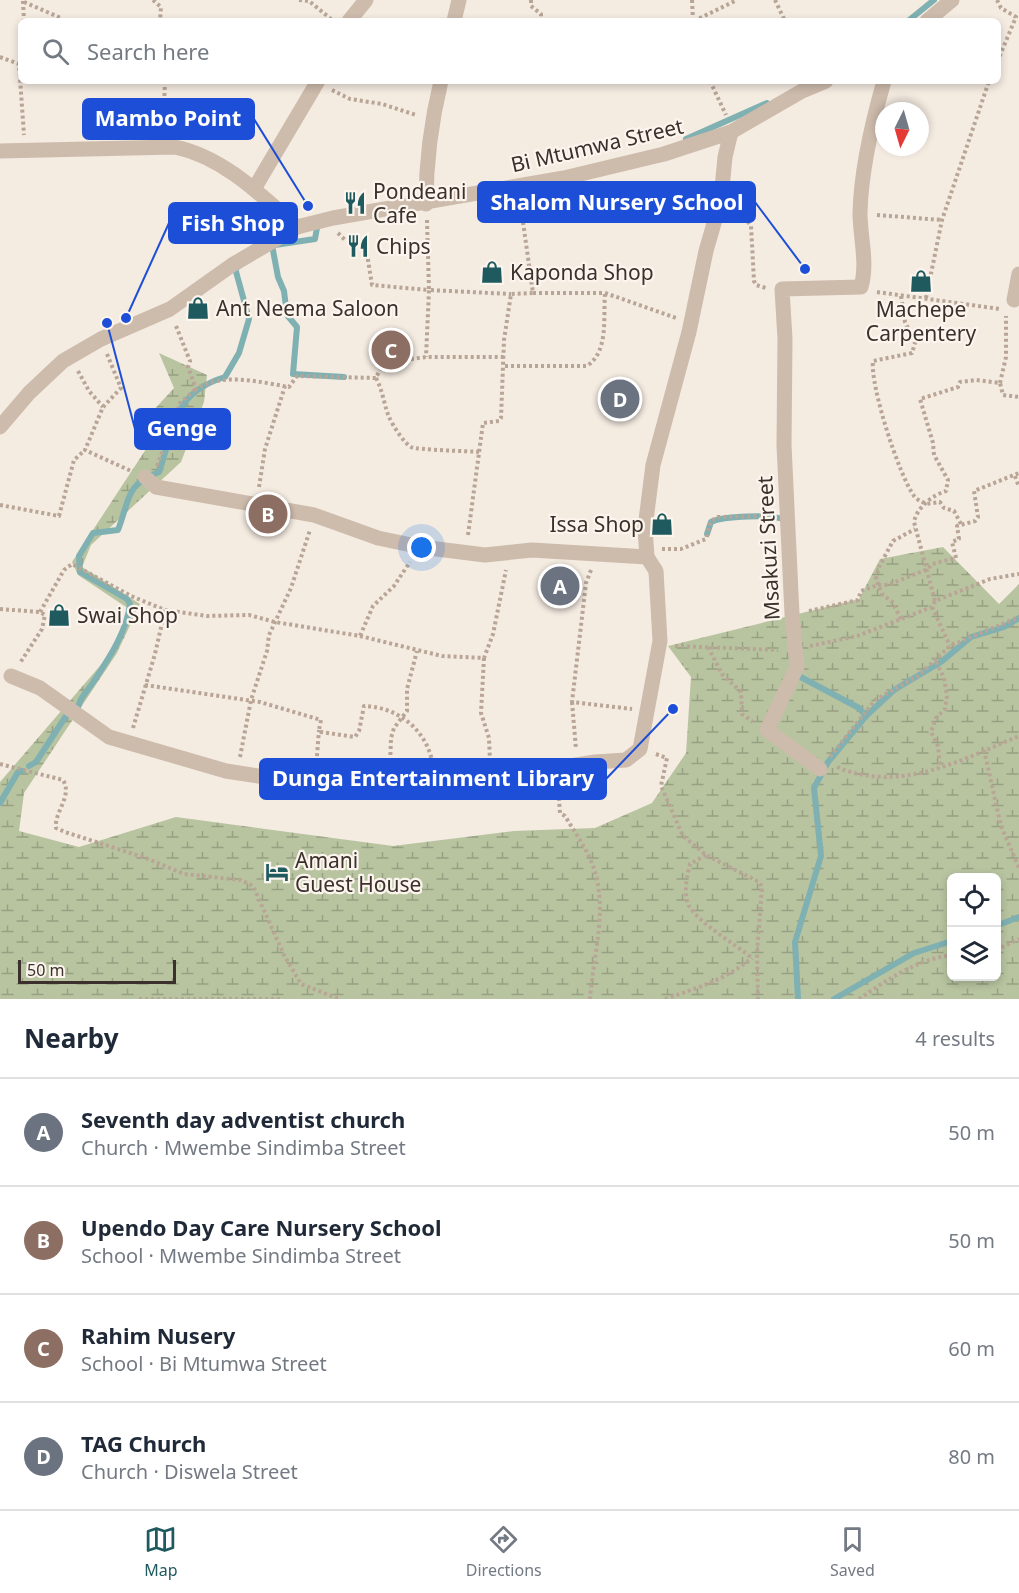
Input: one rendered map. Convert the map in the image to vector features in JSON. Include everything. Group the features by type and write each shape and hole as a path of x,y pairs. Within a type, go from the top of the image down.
{"street":[{"path":"351,18 366,0"},
{"path":"455,18 459,0"},
{"path":"931,18 952,0"},
{"path":"254,189 316,84"},
{"path":"426,204 426,168 431,120 440,84"},
{"name":"Bi Mtumwa Street","path":"0,427 29,393 63,360 101,339 170,309 232,265 297,226 333,218 426,204 626,165 732,131 802,91 819,84"},
{"path":"782,289 859,289 863,281 860,214 863,168 883,84"},
{"path":"10,676 40,688 109,737 237,772 316,784 434,783 626,760 640,749 660,641 656,571 647,557 645,528 653,465 721,198 725,157 732,131"},
{"path":"0,151 175,147 193,150 254,189 297,226"},
{"path":"1014,300 1019,274"},
{"name":"Msakuzi Street","path":"766,730 781,704 779,699 795,674 796,648 792,614 784,445 785,339 782,289"},
{"path":"145,477 156,487 314,515 378,538 421,547 461,553 507,555 532,550 647,557"},
{"path":"766,730 827,768"}],"path":[{"path":"153,0 160,7 160,18"},
{"path":"299,0 309,1 331,18"},
{"path":"531,0 531,6 542,14 541,18"},
{"path":"692,0 693,18"},
{"path":"699,18 737,0"},
{"path":"775,0 784,18"},
{"path":"997,0 1000,8 1016,17 1001,53"},
{"path":"24,18 23,1 61,18"},
{"path":"0,57 18,63"},
{"path":"21,84 24,151"},
{"path":"165,84 164,106 193,114 235,120"},
{"path":"319,84 350,99 382,104 431,120"},
{"path":"711,84 732,131"},
{"path":"926,298 942,220 988,84"},
{"path":"516,186 533,293"},
{"path":"721,198 739,208 751,226 751,267 756,285 782,289"},
{"path":"426,204 429,290 426,357"},
{"path":"860,214 942,220"},
{"path":"333,218 342,239 365,241 372,285 511,294 605,293 691,323"},
{"path":"859,289 1007,311 1006,357 1003,381 1000,383"},
{"path":"505,366 587,366 595,361 602,350 605,293"},
{"path":"461,553 470,527 483,423 500,422 501,418 504,357 511,294"},
{"path":"901,296 905,322 915,343 912,353 873,361 872,371 897,464 913,495 926,504 940,502 944,508 954,511 961,524"},
{"path":"170,309 190,361 188,367 196,389"},
{"path":"0,505 59,516 74,460 85,450 103,407 121,388 101,339"},
{"path":"73,355 89,391 103,407"},
{"path":"376,378 383,363 426,357 504,357"},
{"path":"85,450 145,477 160,464 180,403 204,383 226,379 290,386 297,376 376,378"},
{"path":"376,378 383,392 389,417 408,445 417,449 446,448 481,452"},
{"path":"660,641 679,646 794,652 796,648 857,636 932,607 935,601 928,569 915,529 915,516 937,493 946,491 948,480 934,455 933,443 920,399 958,387 960,382 1000,383"},
{"path":"1000,383 1003,395 1019,397"},
{"path":"258,506 265,449 285,386"},
{"path":"792,614 858,600 861,591 878,585 888,585 928,569 932,564 956,558 952,542 959,539 957,527 978,517 975,491 1017,474 1019,487"},
{"path":"237,772 251,700 275,622 295,579 314,515"},
{"path":"647,557 662,549 681,549 706,539 711,521 718,517 788,517"},
{"path":"901,620 898,611 878,585 877,572 893,541 915,529"},
{"path":"360,636 373,606 394,586 421,547"},
{"path":"579,765 572,702 586,583 598,553"},
{"path":"492,777 489,738 481,713 484,658 494,634 507,555"},
{"path":"40,612 64,570 72,564 131,596 165,610 207,616 249,615 275,622 360,636 455,658 484,658"},
{"path":"935,601 990,579 1019,574"},
{"path":"932,607 950,646"},
{"path":"0,609 40,612 45,615 42,629 10,676"},
{"path":"128,743 155,654 157,637 165,610"},
{"path":"1019,617 950,646 938,655 936,662 918,676 875,700 827,768 881,778 904,778 940,767 1019,736"},
{"path":"708,647 722,674 741,692 742,714 766,730"},
{"path":"390,784 391,738 394,728 408,709 408,689 417,651"},
{"path":"936,662 944,678 947,696 945,709 936,718 931,732 938,746 940,767"},
{"path":"145,685 251,700 321,720 316,784"},
{"path":"572,702 646,712"},
{"path":"319,730 357,736 364,705 390,710 402,716 426,741 430,750 434,783"},
{"path":"640,749 667,758 661,786 683,836 706,855 759,882 762,887 757,953 758,998"},
{"path":"984,750 1001,826 1019,868"},
{"path":"0,764 63,780 66,795 56,828 167,865 184,874 241,880 253,886 284,954 301,984 339,999"},
{"path":"557,769 560,813 565,816 591,862 597,890 600,914 590,999"},
{"path":"706,855 690,864 686,893 688,905 699,917 752,958"},
{"path":"1001,948 1019,939"},
{"path":"665,999 704,987 732,974 757,953"},
{"path":"859,999 885,981 932,957 947,955"},
{"path":"139,999 280,999"}],"green space":[{"path":"159,353 207,375 204,402 181,462 91,545 82,567 140,604 117,653 24,793 19,831 79,847 176,817 393,846 514,831 595,828 652,803 686,753 691,677 668,646 859,599 880,559 943,547 999,604 1019,584 1019,999 0,999 0,782 111,653 129,609 78,575 72,562 150,443 151,413 174,388"}],"waterway":[{"path":"912,18 934,0"},
{"path":"686,139 767,103"},
{"path":"275,245 315,239 318,222"},
{"path":"272,245 278,277 284,291 287,315 297,327 293,374 344,377"},
{"path":"29,766 36,762 66,716 77,713 81,700 116,644 128,614 130,604 127,599 80,572 79,556 93,533 118,530 127,501 134,488 140,482 159,472 173,426 185,402 195,392 225,377 239,353 249,319 235,268 238,267"},
{"path":"707,534 711,522 726,518 760,516 785,520"},
{"path":"798,999 795,942 821,856 814,788 828,762 866,716 894,690 941,662 971,637 1004,627 1019,618"},
{"path":"795,674 859,708 866,716"},
{"path":"0,803 18,772 23,771"},
{"path":"1001,924 1019,917"},
{"path":"834,999 914,953 947,943"}],"place":[{"name":"Pondeani Cafe","path":"355,203"},
{"name":"Mambo Point","path":"308,206"},
{"name":"Chips","path":"358,246"},
{"name":"Shalom Nursery School","path":"805,269"},
{"name":"Kaponda Shop","path":"492,272"},
{"name":"Machepe Carpentery","path":"921,281"},
{"name":"Ant Neema Saloon","path":"198,308"},
{"name":"Fish Shop","path":"126,318"},
{"name":"Genge","path":"107,323"},
{"name":"Rahim Nusery","path":"391,350"},
{"name":"TAG Church","path":"620,399"},
{"name":"Upendo Day Care Nursery School","path":"268,514"},
{"name":"Issa Shop","path":"662,524"},
{"name":"Seventh day adventist church","path":"560,586"},
{"name":"Swai Shop","path":"59,615"},
{"name":"Dunga Entertainment Library","path":"673,709"},
{"name":"Amani Guest House","path":"277,872"}]}
